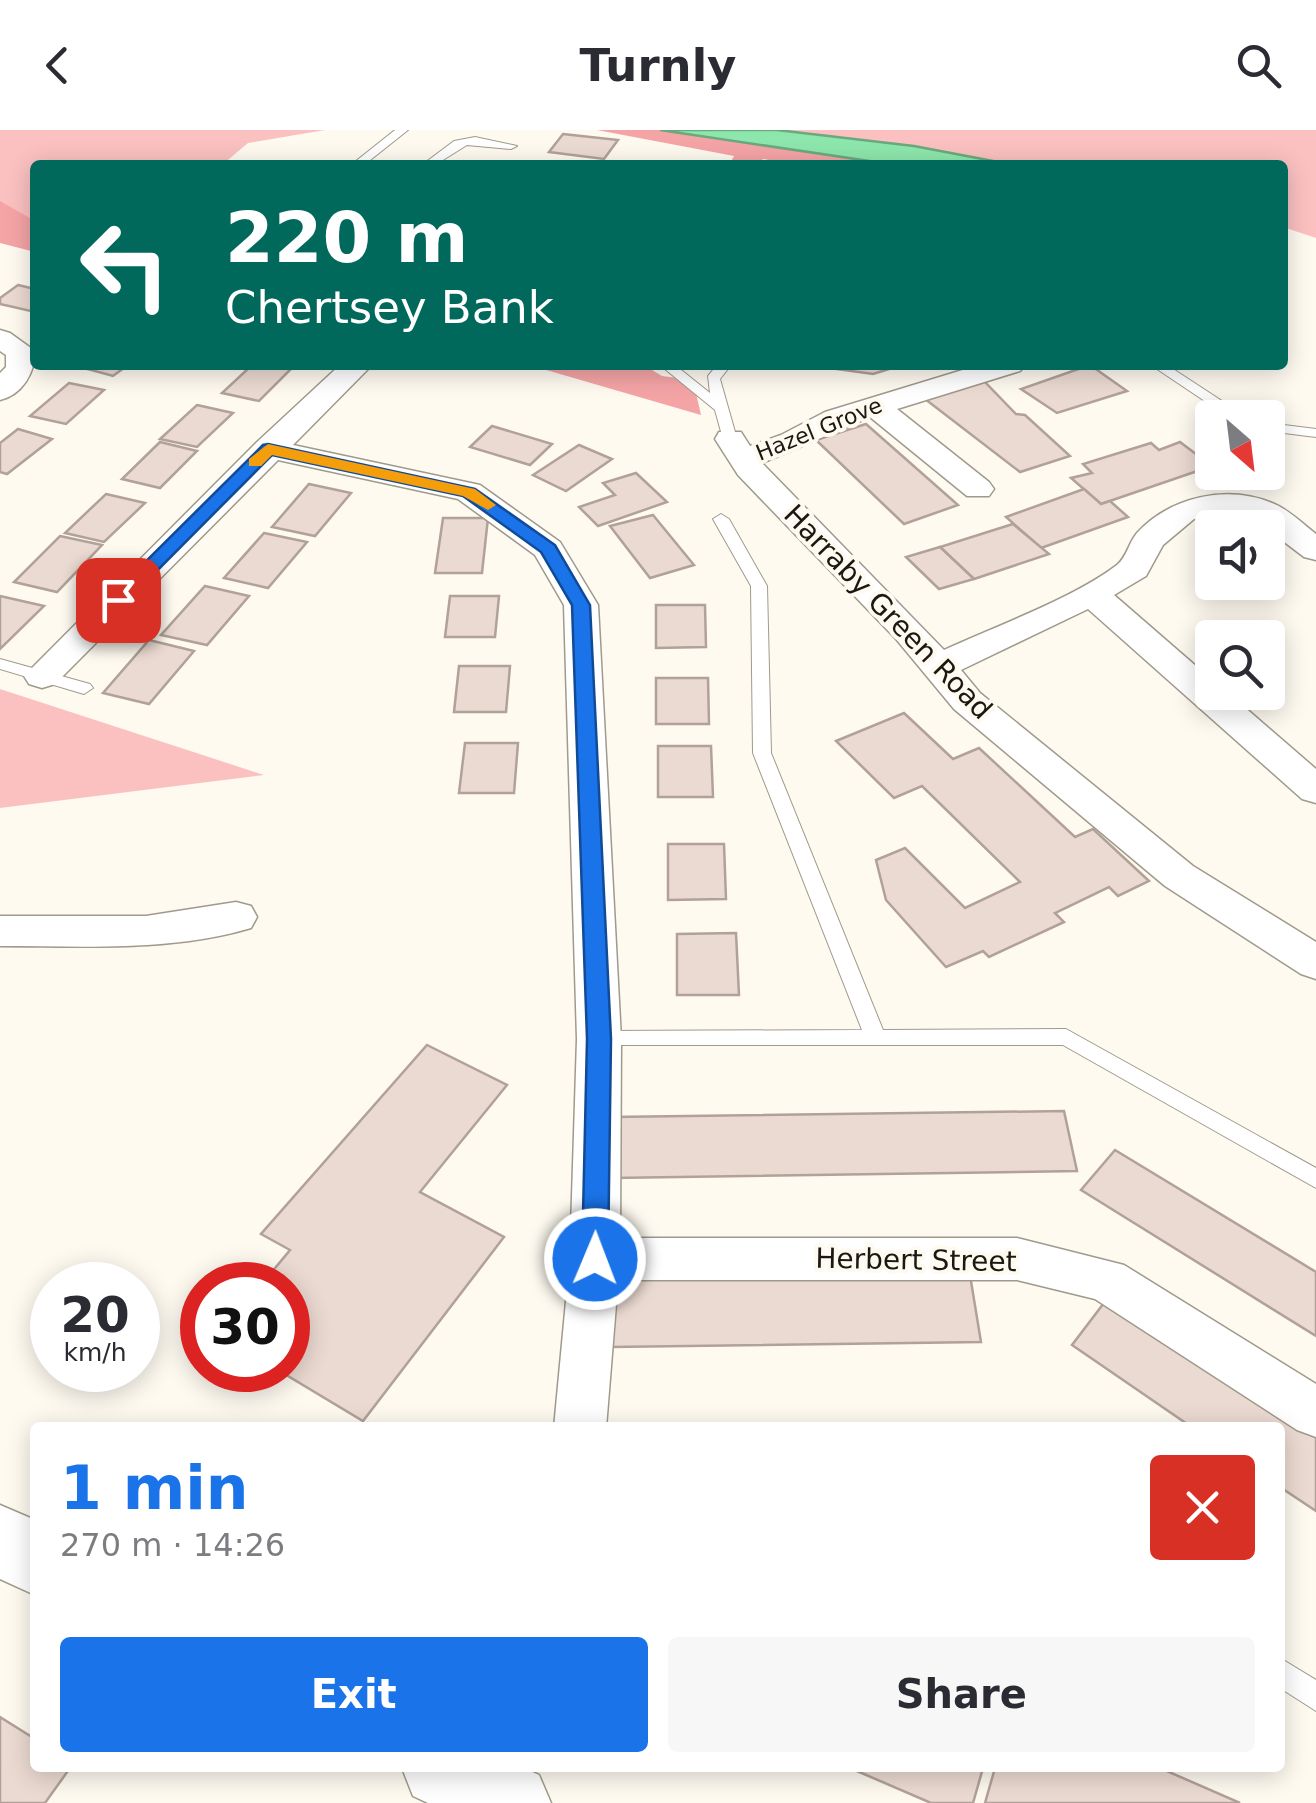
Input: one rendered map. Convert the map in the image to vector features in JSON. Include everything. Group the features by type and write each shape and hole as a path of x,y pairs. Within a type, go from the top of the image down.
{"main road":[{"path":"0,1540 30,1556"}],"street":[{"path":"0,339 20,352 20,370 0,391"},
{"path":"42,676 352,370"},
{"name":"Hazel Grove","path":"731,435 874,406 993,370"},
{"path":"874,406 978,489"},
{"name":"Harraby Green Road","path":"731,435 967,701 1144,849 1236,915 1316,963"},
{"path":"268,449 469,492 548,549 581,605 599,1039 595,1259 581,1422"},
{"path":"938,667 1092,594 1134,569 1149,540 1183,512 1224,503 1263,510 1316,550"},
{"path":"1092,594 1316,790"},
{"path":"0,931 146,931 236,917"},
{"name":"Herbert Street","path":"595,1259 1017,1258 1107,1280 1316,1413"}],"lane":[{"path":"363,160 402,130"},
{"path":"434,160 458,140 473,138 511,146"},
{"path":"672,370 731,435"},
{"path":"720,370 712,379 731,435"},
{"path":"1166,370 1213,400"},
{"path":"1285,428 1316,433"},
{"path":"720,519 759,586 762,753 876,1038"},
{"path":"0,664 84,688"},
{"path":"599,1039 1066,1037 1316,1179"},
{"path":"1285,1675 1316,1697"}],"shaded area":[{"path":"0,130 325,130 248,143 228,160 30,160 30,238 0,243"},
{"path":"597,130 660,130 862,160 732,160 734,156"},
{"path":"660,130 777,130 914,146 988,160 862,160"},
{"path":"777,130 1316,130 1316,238 1288,229 1288,160 946,160"},
{"path":"0,201 30,218 30,251 0,243"},
{"path":"546,370 652,370 662,376 693,380 701,415"},
{"path":"0,689 264,775 0,808"}],"building":[{"path":"563,134 618,140 604,159 549,152"},
{"path":"18,285 30,288 30,311 0,304 0,298"},
{"path":"91,370 121,370 113,376"},
{"path":"247,370 290,370 259,401 222,393"},
{"path":"844,370 886,370 873,374"},
{"path":"1076,370 1097,370 1127,391 1057,413 1021,389"},
{"path":"984,381 1016,414 1025,415 1070,456 1020,472 925,399"},
{"path":"69,383 104,390 66,424 30,416"},
{"path":"197,405 233,413 197,447 160,439"},
{"path":"866,424 958,505 904,524 816,440"},
{"path":"492,426 552,444 530,465 470,447"},
{"path":"18,429 52,439 7,474 0,472 0,443"},
{"path":"160,442 197,451 160,488 122,479"},
{"path":"1180,442 1195,453 1195,472 1101,504 1071,478 1092,473 1083,464 1151,443 1159,450"},
{"path":"579,445 612,459 566,491 533,475"},
{"path":"636,473 667,502 598,526 579,507 615,495 603,483"},
{"path":"309,484 351,493 315,536 272,527"},
{"path":"1084,489 1101,504 1110,501 1128,517 1041,548 1006,517"},
{"path":"106,494 145,503 104,542 65,533"},
{"path":"653,515 694,565 650,578 610,526"},
{"path":"443,518 488,518 482,573 435,573"},
{"path":"1013,524 1049,554 974,579 940,547"},
{"path":"264,533 307,542 268,588 224,578"},
{"path":"60,536 102,545 57,592 14,582"},
{"path":"940,547 974,579 939,589 906,557"},
{"path":"205,586 249,596 207,645 161,635"},
{"path":"0,596 44,606 0,649"},
{"path":"450,596 499,596 495,637 445,637"},
{"path":"656,605 705,605 706,647 656,648"},
{"path":"149,640 194,651 149,704 103,693"},
{"path":"459,666 510,666 506,712 454,712"},
{"path":"656,678 708,678 709,724 656,724"},
{"path":"904,713 953,759 979,748 1075,837 1093,829 1149,881 1118,896 1109,887 1055,913 1064,922 989,957 983,951 946,967 886,900 876,860 905,848 965,908 1020,882 922,786 894,798 836,741"},
{"path":"465,743 518,743 514,793 459,793"},
{"path":"658,746 711,746 713,797 658,797"},
{"path":"668,844 724,844 726,899 668,900"},
{"path":"736,933 739,995 677,995 677,934"},
{"path":"427,1045 507,1085 420,1192 504,1237 363,1421 310,1389 310,1262 280,1262 290,1250 261,1234"},
{"path":"1064,1111 1077,1171 611,1178 611,1117"},
{"path":"1115,1150 1316,1272 1316,1336 1081,1190"},
{"path":"969,1269 981,1342 612,1347 613,1273"},
{"path":"1107,1299 1316,1437 1316,1511 1285,1490 1285,1422 1184,1422 1072,1345"},
{"path":"0,1717 30,1736 30,1772 67,1772 45,1803 0,1803"},
{"path":"859,1772 982,1772 973,1803 931,1803"},
{"path":"994,1772 1169,1772 1240,1803 985,1803"}],"slow traffic":[{"path":"255,463 268,449 316,457 469,492 488,505"}],"route":[{"path":"118,600 268,449 469,492 548,549 581,605 583,633 599,1039 595,1259"}]}
